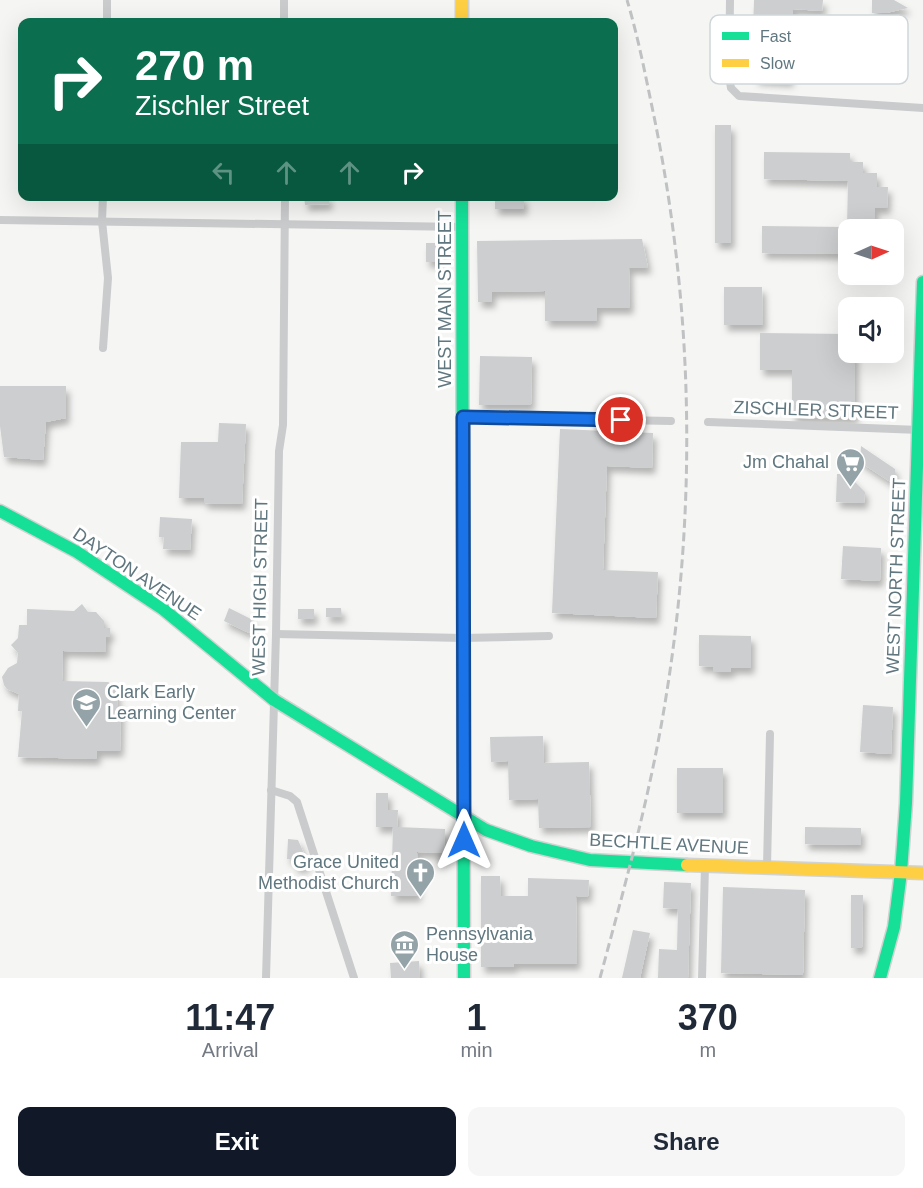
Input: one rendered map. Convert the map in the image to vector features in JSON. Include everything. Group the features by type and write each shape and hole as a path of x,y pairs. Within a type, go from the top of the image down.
{"main road":[{"path":"462,0 462,18"},
{"name":"WEST MAIN STREET","path":"462,201 464,978"},
{"name":"WEST NORTH STREET","path":"880,978 894,927 901,872 906,792 921,430 923,282"},
{"name":"DAYTON AVENUE","path":"0,511 77,552 163,609 274,700"},
{"name":"BECHTLE AVENUE","path":"274,700 486,830 531,846 587,859 621,863 923,873"}],"street":[{"path":"107,0 107,18"},
{"path":"284,0 284,18"},
{"path":"730,0 730,15"},
{"path":"732,84 735,93 746,98 923,108"},
{"path":"103,201 102,221 108,278 103,348"},
{"name":"WEST HIGH STREET","path":"266,978 279,451 283,425 285,201"},
{"path":"0,220 462,227"},
{"path":"463,417 671,421"},
{"name":"ZISCHLER STREET","path":"708,422 921,430"},
{"path":"276,634 463,639 549,636"},
{"path":"767,867 770,734"},
{"path":"271,790 290,796 297,802 354,978"},
{"path":"702,978 705,866"}],"building":[{"path":"754,0 823,0 822,11 793,9 793,15 754,15"},
{"path":"872,0 894,0 908,8 886,13 872,13"},
{"path":"715,125 731,125 731,243 715,243"},
{"path":"764,152 850,153 850,162 863,162 863,173 877,173 877,187 888,187 887,208 875,208 875,219 847,219 848,181 764,179"},
{"path":"305,201 329,201 329,204 305,205"},
{"path":"495,201 524,201 524,209 495,209"},
{"path":"762,226 838,227 838,254 762,253"},
{"path":"642,239 648,268 629,268 630,308 597,308 597,321 545,321 545,291 492,292 492,302 478,302 477,241"},
{"path":"426,243 444,243 444,262 426,262"},
{"path":"724,287 762,287 763,325 724,325"},
{"path":"760,333 838,334 838,363 855,363 855,418 792,417 792,370 760,370"},
{"path":"480,356 532,357 531,405 479,405"},
{"path":"0,386 66,386 66,418 46,422 43,460 4,457 0,426"},
{"path":"219,423 246,424 242,504 204,503 204,498 179,498 181,442 218,442"},
{"path":"560,429 653,433 652,468 607,466 603,570 658,572 656,618 552,613"},
{"path":"861,446 895,469 895,485 860,462"},
{"path":"837,474 847,474 865,492 864,503 836,502"},
{"path":"160,517 192,519 190,550 163,549 164,537 159,537"},
{"path":"843,546 881,548 880,581 841,579"},
{"path":"82,604 88,612 96,612 104,621 104,628 110,628 110,637 106,637 106,652 63,651 62,681 108,682 116,687 118,707 121,707 120,751 97,751 97,759 18,757 22,711 18,711 19,694 7,689 2,677 8,668 17,663 18,653 11,645 18,638 19,625 27,625 27,609 74,611"},
{"path":"229,608 255,621 249,633 224,621"},
{"path":"326,608 341,608 342,617 326,617"},
{"path":"298,609 314,609 314,619 298,619"},
{"path":"699,635 751,636 751,668 731,668 731,672 713,672 713,667 699,666"},
{"path":"863,705 893,707 891,754 860,752"},
{"path":"543,736 544,763 589,762 591,827 539,828 538,799 509,800 508,761 491,762 490,737"},
{"path":"677,768 723,768 723,813 677,813"},
{"path":"376,793 388,793 388,810 398,810 397,827 445,829 444,853 417,852 418,896 391,896 393,827 376,827"},
{"path":"805,827 861,828 861,845 805,844"},
{"path":"288,839 298,840 306,858 306,867 294,867 294,859 287,859"},
{"path":"481,876 500,876 501,896 528,896 528,878 589,880 588,897 576,896 577,964 514,964 514,967 481,967"},
{"path":"664,882 691,883 688,978 658,978 659,949 677,950 678,909 663,908"},
{"path":"723,887 805,890 803,975 721,973"},
{"path":"851,895 863,895 862,948 851,948"},
{"path":"633,930 650,933 640,978 622,978"},
{"name":"Pennsylvania House","path":"419,961 420,978 391,978 390,963"}],"railway":[{"path":"600,978 628,873 660,733 676,623 683,548 686,473 683,324 676,250 651,102 627,0"}],"traffic: fast":[{"path":"462,201 464,978"},
{"path":"880,978 894,927 906,803 923,282"},
{"path":"0,511 77,552 163,609 274,700 486,830 531,846 590,860 687,865"}],"traffic: slow":[{"path":"462,0 462,18"},
{"path":"687,865 923,873"}],"place":[{"name":"Jm Chahal","path":"850,488"},
{"name":"Clark Early Learning Center","path":"86,728"},
{"name":"Grace United Methodist Church","path":"420,898"},
{"name":"Pennsylvania House","path":"405,970"}],"route":[{"path":"464,840 461,455 463,417 621,420"}]}
